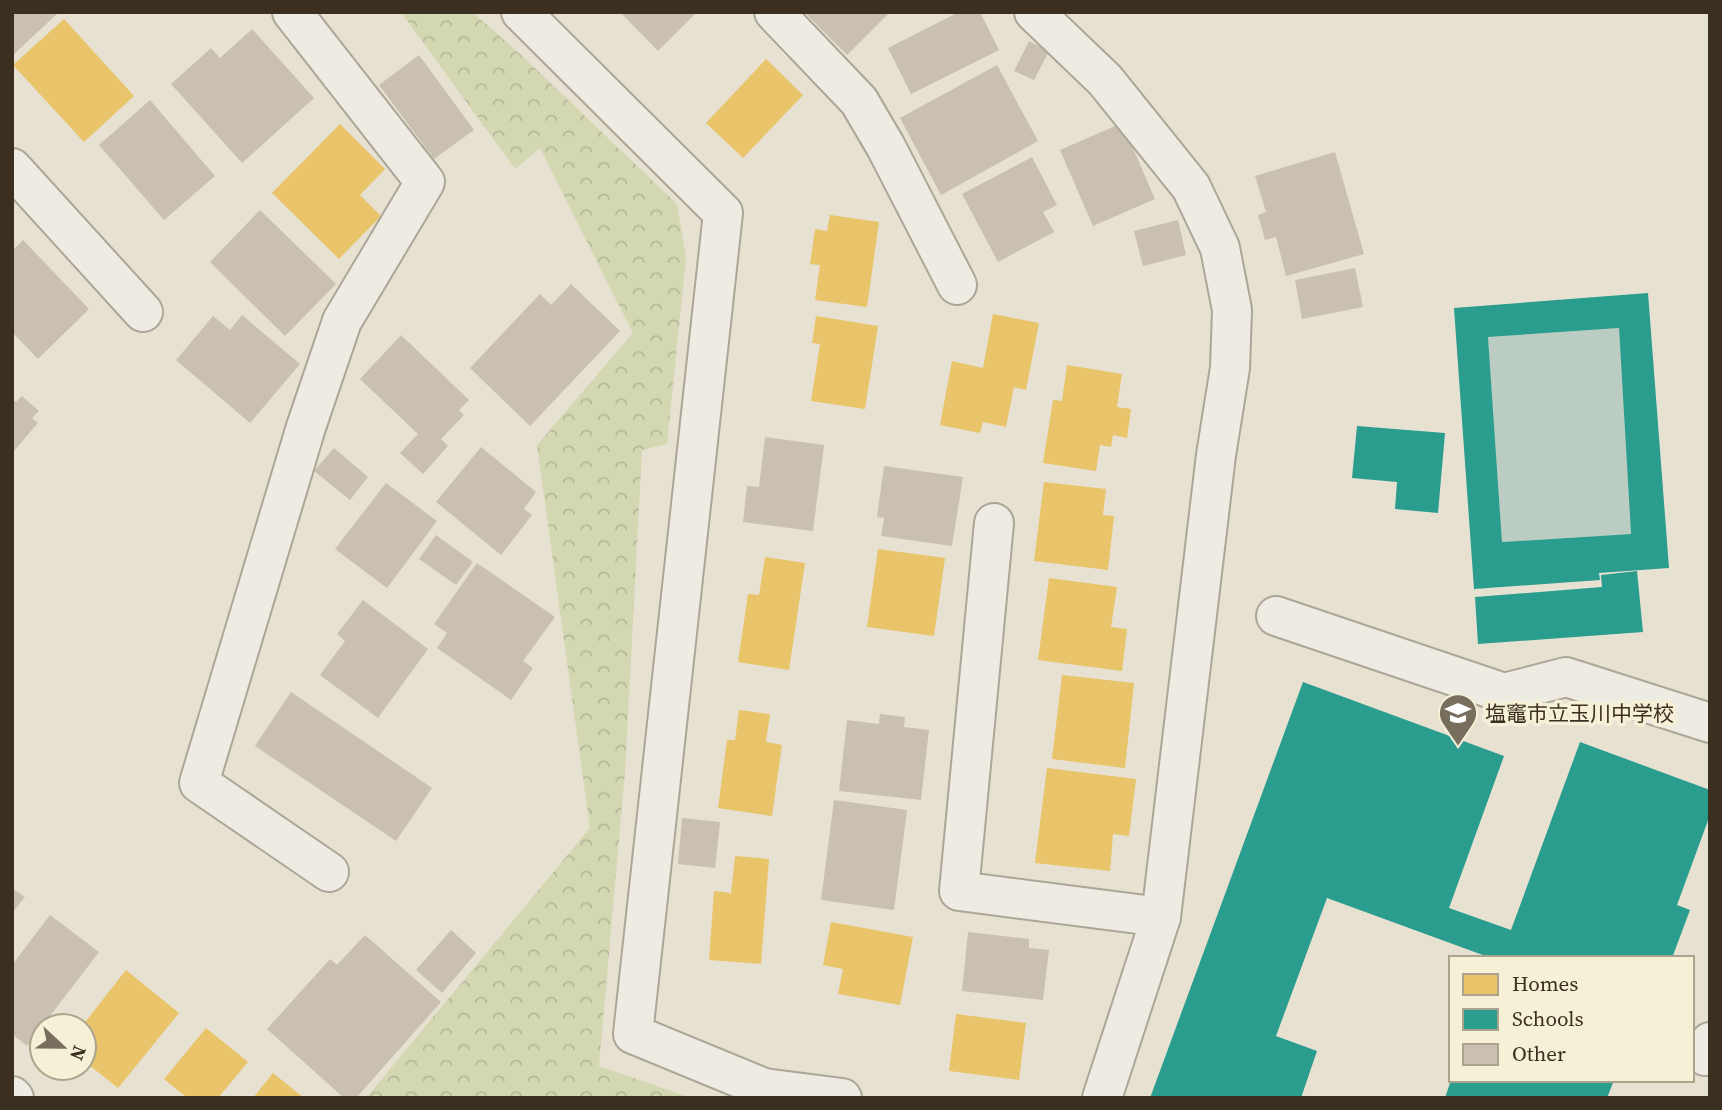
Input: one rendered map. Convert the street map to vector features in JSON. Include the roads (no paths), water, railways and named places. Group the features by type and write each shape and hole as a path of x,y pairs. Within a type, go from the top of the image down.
{"street":[{"path":"292,12 425,182 342,321 306,427 198,783 329,872"},
{"path":"521,12 723,212 633,1034 764,1088 842,1098"},
{"path":"774,12 859,101 886,147 957,285"},
{"path":"1034,12 1105,80 1191,187 1220,248 1232,310 1230,368 1216,455 1161,917 1102,1098"},
{"path":"12,168 143,312"},
{"path":"994,523 959,891 1161,917"},
{"path":"1276,616 1504,693 1566,677 1710,723"}],"place":[{"name":"塩竈市立玉川中学校","path":"1458,747"}]}
